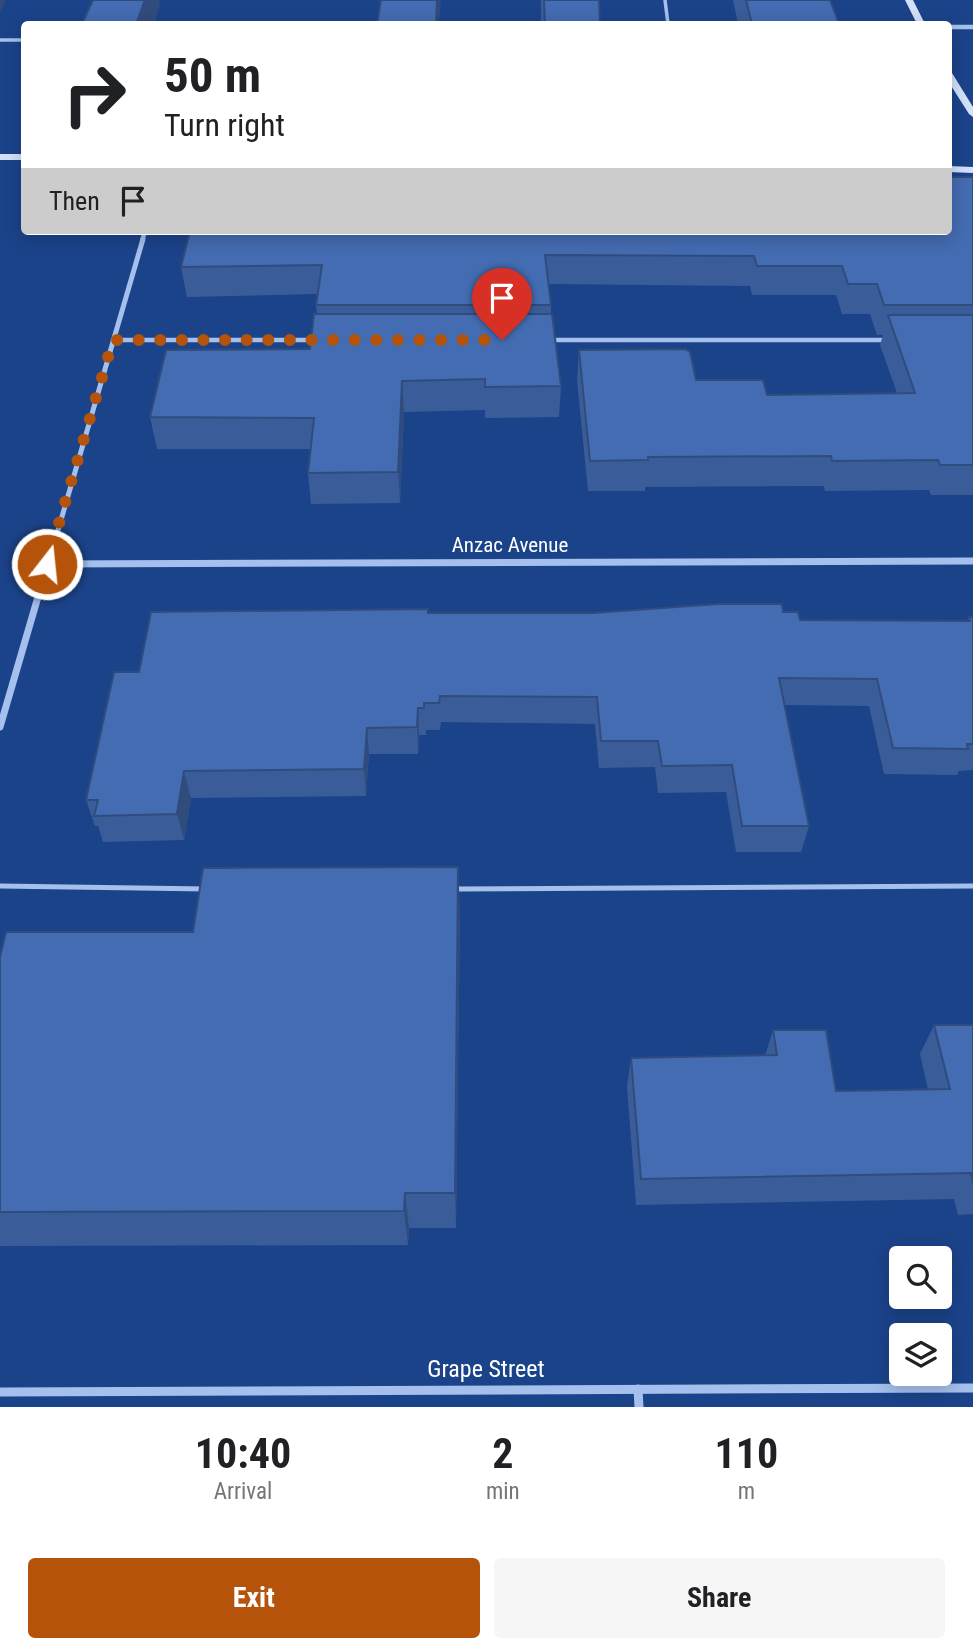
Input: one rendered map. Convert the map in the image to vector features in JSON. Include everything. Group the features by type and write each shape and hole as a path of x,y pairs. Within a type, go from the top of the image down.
{"main road":[{"path":"909,0 920,21"},
{"path":"952,80 973,114"},
{"path":"0,157 21,157"},
{"path":"952,169 973,170"}],"street":[{"path":"952,27 973,27"},
{"path":"0,727 144,235"},
{"name":"Anzac Avenue","path":"47,564 973,561"},
{"name":"Grape Street","path":"0,1392 973,1388"},
{"path":"638,1389 639,1407"}],"lane":[{"path":"665,0 668,21"},
{"path":"0,40 21,40"},
{"path":"113,340 321,340"},
{"path":"543,340 890,340"},
{"path":"0,886 216,889"},
{"path":"451,889 973,886"}],"building":[{"path":"93,0 145,0 137,21 83,21"},
{"path":"381,0 437,0 436,21 378,21"},
{"path":"544,0 599,0 600,21 545,21"},
{"path":"746,0 830,0 838,21 751,21"},
{"path":"952,177 973,177 973,305 884,305 877,284 848,284 842,266 757,266 754,256 545,255 551,305 316,305 322,265 181,267 189,235 952,235"},
{"path":"314,314 552,314 561,386 485,387 485,379 402,381 398,472 308,473 314,418 150,417 166,350 310,349"},
{"path":"888,315 973,315 973,465 940,465 938,460 832,461 831,456 648,457 648,460 590,461 579,350 685,349 690,352 696,380 763,380 767,395 915,393"},
{"path":"718,604 782,604 783,612 798,612 800,620 970,621 969,617 973,617 973,744 967,744 968,749 893,748 877,679 779,678 809,826 742,826 732,765 662,766 658,741 601,741 597,697 440,696 439,703 424,703 424,708 418,708 417,727 367,728 364,769 184,771 177,814 94,816 98,800 86,800 114,672 139,672 151,612 428,609 428,613 593,613"},
{"path":"458,867 455,1193 405,1193 404,1211 0,1212 0,957 6,932 193,932 203,868"},
{"path":"934,1025 973,1025 973,1183 971,1173 641,1179 631,1058 777,1055 773,1030 826,1030 836,1091 950,1089"}],"route":[{"path":"47,564 113,340 502,340"}]}
